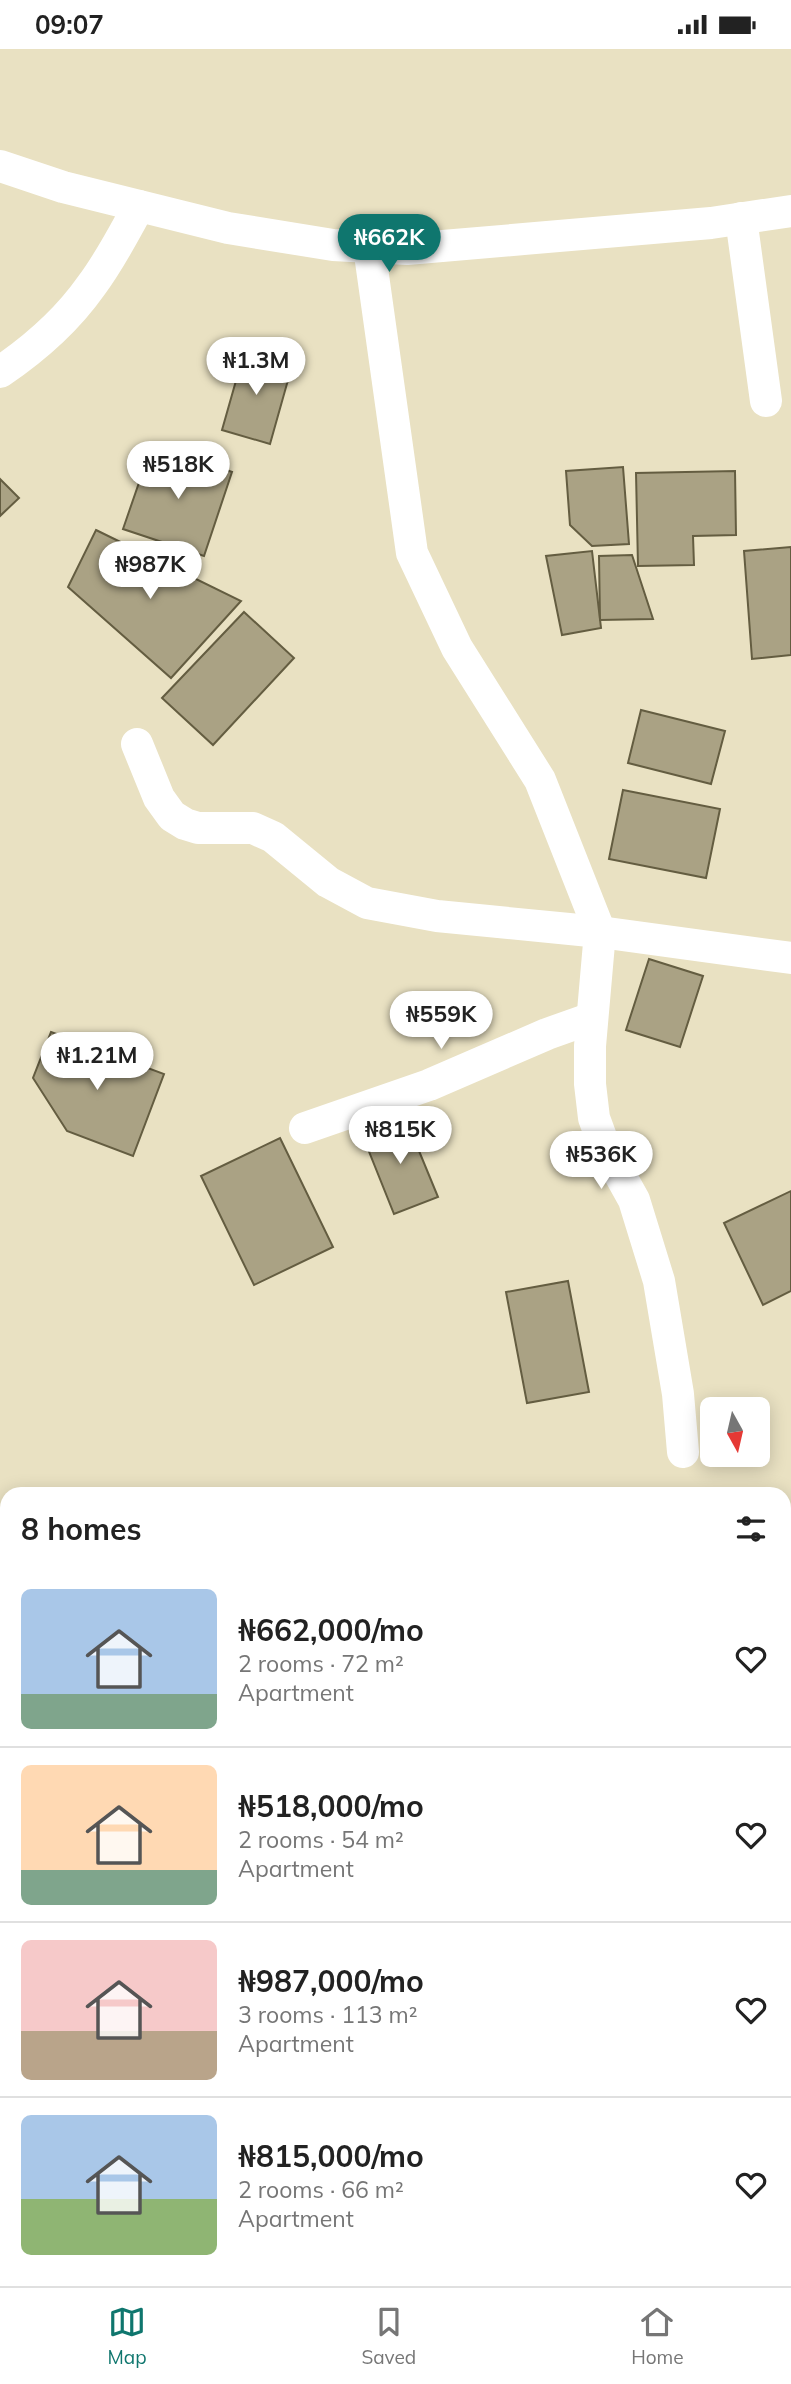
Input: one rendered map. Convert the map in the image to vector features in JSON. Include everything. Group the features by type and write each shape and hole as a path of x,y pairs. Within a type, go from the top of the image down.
{"street":[{"path":"0,166 63,187 228,228 333,246 407,249 574,236 791,211"},
{"path":"0,372 21,358 65,317 82,297 110,257 139,206"},
{"path":"741,218 766,401"},
{"path":"369,247 412,553 457,647 540,780 600,932 592,1018 590,1084 594,1118 605,1148 634,1200 659,1281 678,1394 683,1452"},
{"path":"137,744 159,798 172,816 198,828 253,828 274,837 328,882 367,902 437,916 600,932 791,958"},
{"path":"305,1128 429,1085 547,1034 592,1018"}],"building":[{"path":"247,342 290,373 270,444 222,430"},
{"path":"152,445 232,472 204,556 123,529"},
{"path":"623,467 629,544 592,546 570,525 566,471"},
{"path":"735,471 736,535 693,536 694,565 638,566 636,473"},
{"path":"0,479 19,498 0,516"},
{"path":"96,530 241,601 171,678 68,587"},
{"path":"791,547 791,655 752,659 744,551"},
{"path":"592,551 601,628 562,635 546,556"},
{"path":"632,555 653,619 600,620 599,556"},
{"path":"244,612 294,658 213,745 162,698"},
{"path":"641,710 725,731 711,784 628,763"},
{"path":"623,790 720,809 706,878 609,859"},
{"path":"649,959 703,976 680,1047 626,1030"},
{"path":"51,1032 164,1074 133,1156 67,1131 33,1078"},
{"path":"405,1117 438,1197 394,1214 362,1134"},
{"path":"280,1138 333,1247 254,1285 201,1176"},
{"path":"791,1191 791,1291 763,1305 724,1223"},
{"path":"568,1281 589,1392 527,1403 506,1292"}]}
